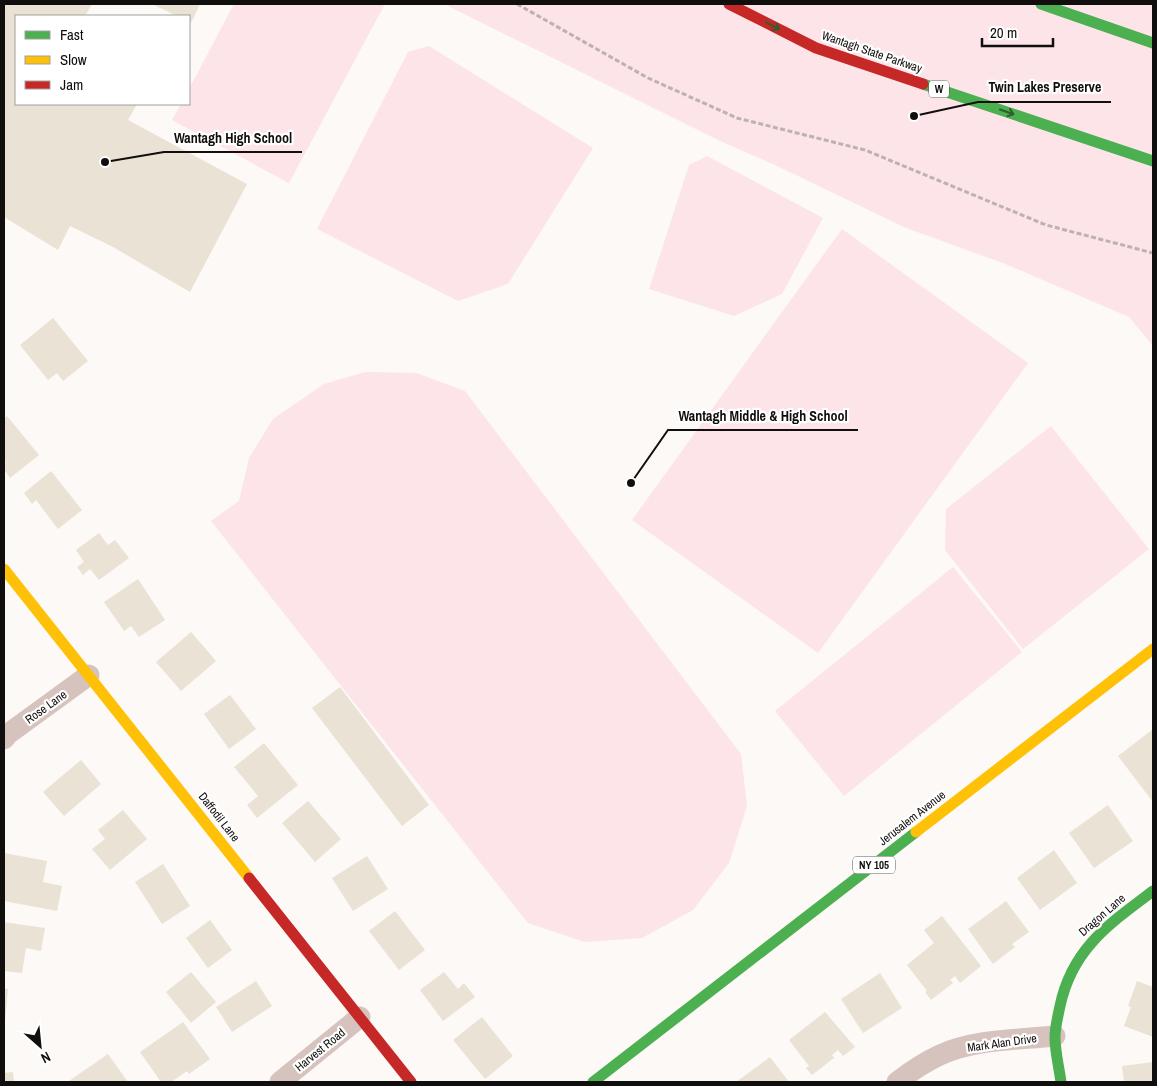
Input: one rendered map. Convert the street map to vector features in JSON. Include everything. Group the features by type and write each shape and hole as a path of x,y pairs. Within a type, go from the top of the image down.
{"main road":[{"name":"Wantagh State Parkway","path":"729,4 816,48 1153,161"},
{"path":"1041,4 1153,43"},
{"name":"Daffodil Lane","path":"4,569 411,1082"},
{"name":"Jerusalem Avenue","path":"593,1082 1153,649"},
{"name":"Dragon Lane","path":"1061,1082 1055,1036 1063,990 1068,976 1082,951 1100,931 1153,891"}],"street":[{"name":"Rose Lane","path":"4,739 8,734 89,675"},
{"name":"Harvest Road","path":"280,1082 360,1017"},
{"name":"Mark Alan Drive","path":"897,1082 920,1065 941,1054 966,1046 1055,1036"}],"path":[{"path":"517,4 648,78 737,118 865,150 1046,225 1153,254"}],"shaded area":[{"path":"234,4 385,4 289,183 172,120 180,105 190,105 190,87"},
{"path":"444,4 1153,4 1153,346 1129,317 1003,263 906,228 775,165 718,140"},
{"path":"429,46 593,148 508,284 458,301 317,229 408,52"},
{"path":"707,156 823,218 782,294 734,316 649,289 689,165"},
{"path":"842,229 1028,363 818,653 632,520"},
{"path":"365,372 416,373 465,391 741,754 747,806 729,863 693,910 642,938 585,942 528,923 211,521 239,501 249,458 273,419 324,384"},
{"path":"1051,426 1149,549 1023,649 945,550 946,509"},
{"path":"953,567 1022,652 844,796 775,711"}],"building":[{"path":"4,4 92,4 86,15 15,15 15,105 136,105 128,120 247,184 190,292 113,247 70,226 58,250 4,217"},
{"path":"152,4 200,4 191,23 190,15 175,15"},
{"path":"53,318 88,361 63,381 57,373 48,380 20,345"},
{"path":"7,416 39,455 10,478 4,469 6,463 4,460 4,419"},
{"path":"51,471 82,510 58,529 36,500 32,504 24,493"},
{"path":"99,533 108,545 115,540 129,558 99,580 90,569 83,575 77,567 84,562 76,550"},
{"path":"138,579 165,620 139,637 131,626 124,631 104,602"},
{"path":"191,632 216,661 181,691 156,662"},
{"path":"340,687 429,805 402,826 312,708"},
{"path":"230,695 256,729 229,749 204,714"},
{"path":"1153,729 1153,802 1118,756"},
{"path":"264,743 298,785 257,818 247,805 258,796 234,767"},
{"path":"81,760 101,784 64,816 43,792"},
{"path":"308,801 341,839 315,862 282,823"},
{"path":"1108,805 1133,841 1094,868 1069,833"},
{"path":"123,810 147,839 110,870 92,849 105,839 98,830"},
{"path":"1054,850 1077,883 1040,910 1017,878"},
{"path":"4,853 47,861 43,882 62,886 57,911 4,901"},
{"path":"367,856 388,889 353,911 332,878"},
{"path":"163,864 190,906 162,924 135,882"},
{"path":"1006,901 1029,932 1012,944 1015,947 993,964 968,929"},
{"path":"395,911 425,950 399,970 369,931"},
{"path":"942,916 981,966 960,983 955,976 950,980 953,983 931,1000 925,992 927,991 907,965 934,943 924,930"},
{"path":"210,920 232,950 208,968 186,938"},
{"path":"4,922 45,928 41,951 26,948 22,973 4,971"},
{"path":"191,972 216,1002 191,1023 166,992"},
{"path":"444,972 458,989 464,983 475,997 443,1021 420,990"},
{"path":"880,973 902,1008 863,1033 841,999"},
{"path":"256,981 272,1006 232,1032 216,1007"},
{"path":"1137,981 1153,987 1153,1037 1124,1026 1131,1007 1128,1006"},
{"path":"4,988 8,989 5,1021 4,1021"},
{"path":"825,1012 855,1047 843,1056 838,1050 832,1055 834,1058 812,1075 806,1068 809,1066 789,1040"},
{"path":"482,1017 513,1056 485,1079 453,1040"},
{"path":"183,1022 210,1059 189,1074 187,1071 171,1082 161,1082 140,1052"},
{"path":"108,1054 128,1082 69,1081"},
{"path":"770,1057 789,1082 736,1082"},
{"path":"1153,1062 1153,1082 1124,1082 1122,1066"},
{"path":"13,1072 14,1082 4,1082 4,1073"}],"traffic: fast":[{"path":"1041,4 1153,43"},
{"path":"923,84 1153,161"},
{"path":"593,1082 916,832"},
{"path":"1061,1082 1055,1037 1060,1006 1073,969 1083,953 1107,927 1153,891"}],"traffic: slow":[{"path":"4,569 249,878"},
{"path":"916,832 1153,649"}],"traffic: jam":[{"path":"729,4 816,48 923,84"},
{"path":"249,878 411,1082"}],"place":[{"name":"Twin Lakes Preserve","path":"914,116"},
{"name":"Wantagh High School","path":"105,162"},
{"name":"Wantagh Middle & High School","path":"631,483"}]}
